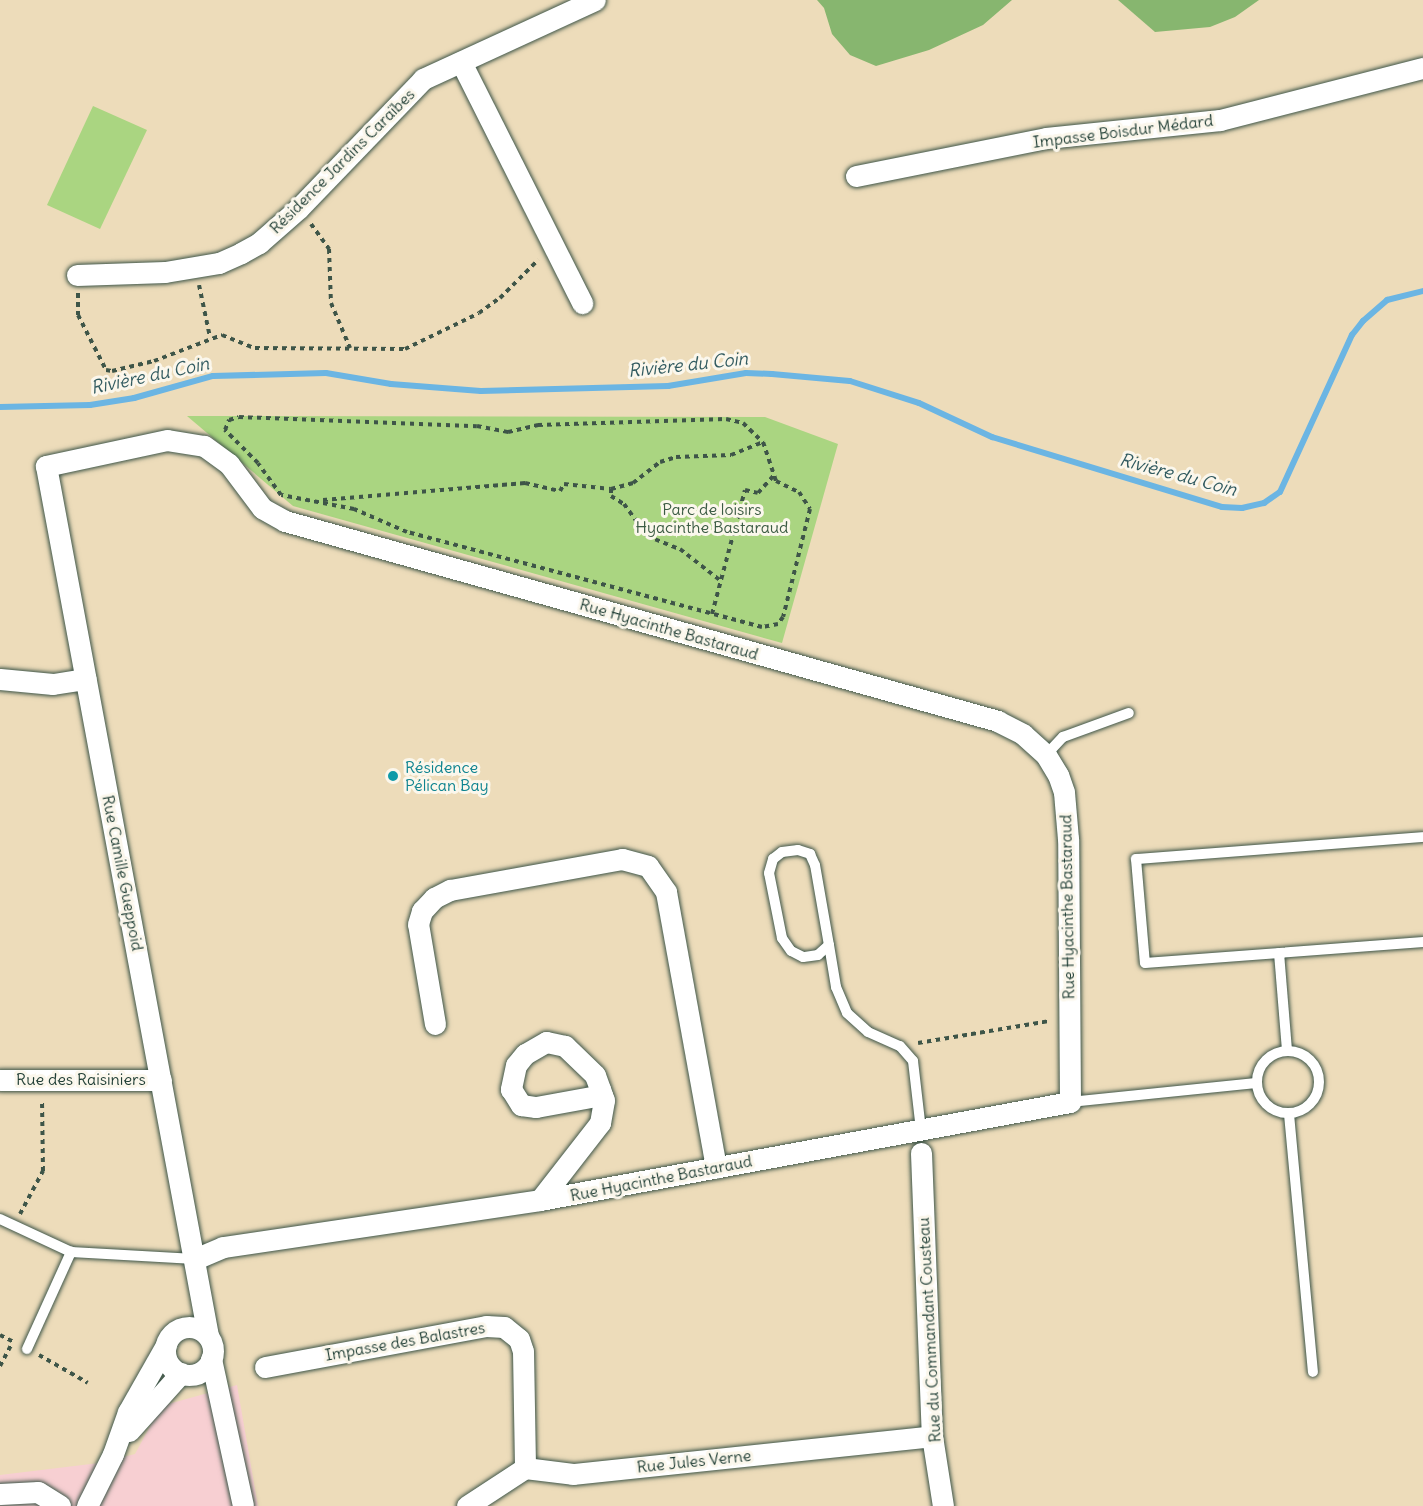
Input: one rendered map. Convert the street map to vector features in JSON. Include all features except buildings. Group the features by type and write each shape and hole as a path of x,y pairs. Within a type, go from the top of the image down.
{"street":[{"name":"Résidence Jardins Caraïbes","path":"77,276 195,268 219,263 259,243 299,207 423,79 595,0"},
{"path":"461,62 551,246 582,303"},
{"name":"Impasse Boisdur Médard","path":"856,176 1046,138 1220,120 1423,68"},
{"name":"Rue Hyacinthe Bastaraud","path":"46,466 167,441 204,446 229,464 262,508 285,521 998,720 1023,734 1046,754 1064,792 1068,839 1070,1102 540,1200 223,1247 195,1259"},
{"name":"Rue Camille Gueppoid","path":"46,466 195,1259 195,1281"},
{"path":"0,679 53,684 86,679"},
{"path":"435,1024 418,924 422,911 434,898 450,890 622,859 648,866 666,892 716,1167"},
{"name":"Rue des Raisiniers","path":"0,1080 42,1078 161,1080"},
{"path":"540,1200 600,1123 602,1095"},
{"name":"Rue du Commandant Cousteau","path":"921,1153 932,1436 943,1506"},
{"path":"87,1506 113,1454 128,1412 166,1345 180,1329 195,1281"},
{"path":"195,1281 243,1506"},
{"name":"Impasse des Balastres","path":"265,1367 486,1326 504,1327 519,1339 525,1363 525,1468"},
{"path":"180,1329 194,1327 207,1336"},
{"path":"166,1345 166,1359 181,1373"},
{"path":"113,1454 153,1401 181,1373 202,1371 211,1359"},
{"name":"Rue Jules Verne","path":"525,1468 573,1474 932,1436"},
{"path":"467,1506 525,1468"},
{"path":"0,1494 38,1492 60,1506"}],"lane":[{"path":"1046,754 1063,737 1129,713"},
{"path":"1423,837 1136,859 1144,963 1423,942"},
{"path":"829,945 818,955 803,957 791,951 782,938 768,873 773,859 782,852 798,850 810,854 829,945 836,987 847,1012 868,1032 900,1046 913,1060 917,1078 921,1130"},
{"path":"1279,953 1287,1051"},
{"path":"1287,1051 1306,1056 1318,1072 1319,1082 1314,1100 1288,1114 1270,1108 1258,1093 1256,1083 1262,1064 1277,1053 1287,1051"},
{"path":"1070,1102 1256,1083"},
{"path":"1288,1114 1313,1371"},
{"path":"0,1219 71,1252 195,1259"},
{"path":"27,1349 71,1252"}],"path":[{"path":"299,207 329,249 331,303 350,348"},
{"path":"77,276 78,315 106,370 154,361 210,337 222,335 255,348 350,348 382,351 415,345 500,298 551,246"},
{"path":"195,268 210,337"},
{"path":"239,417 477,426 508,432 537,425 726,419 743,423 763,442 774,476 786,488 799,492 810,509 783,617 778,624 762,627 407,532 354,509 319,500 281,495 224,425 239,417"},
{"path":"319,500 525,483 560,491 564,484 611,489 633,483 660,462 676,457 731,455 763,442"},
{"path":"712,614 745,490 758,493 774,476"},
{"path":"611,489 611,496 624,504 647,536 680,549 721,581"},
{"path":"900,1046 1070,1018"},
{"path":"13,1225 43,1171 42,1078"},
{"path":"0,1335 88,1383"},
{"path":"0,1366 12,1342"}],"shaded area":[{"path":"237,1385 258,1506 0,1506 0,1475 99,1463 135,1454 161,1406"}],"green space":[{"path":"817,0 1012,0 983,25 929,50 876,66 850,55 832,34 824,8"},
{"path":"1118,0 1259,0 1235,17 1210,27 1155,32"},
{"path":"93,106 147,130 100,229 47,205"},
{"name":"Parc de loisirs Hyacinthe Bastaraud","path":"187,416 765,417 838,444 782,643 293,506"}],"waterway":[{"name":"Rivière du Coin","path":"0,407 90,405 134,398 213,376 326,373 391,384 481,391 668,386 746,373 772,374 850,381 919,403 992,437 1222,507 1242,508 1264,503 1280,492 1352,335 1363,321 1387,300 1423,291"}],"place":[{"name":"Résidence Pélican Bay","path":"393,776"}]}
